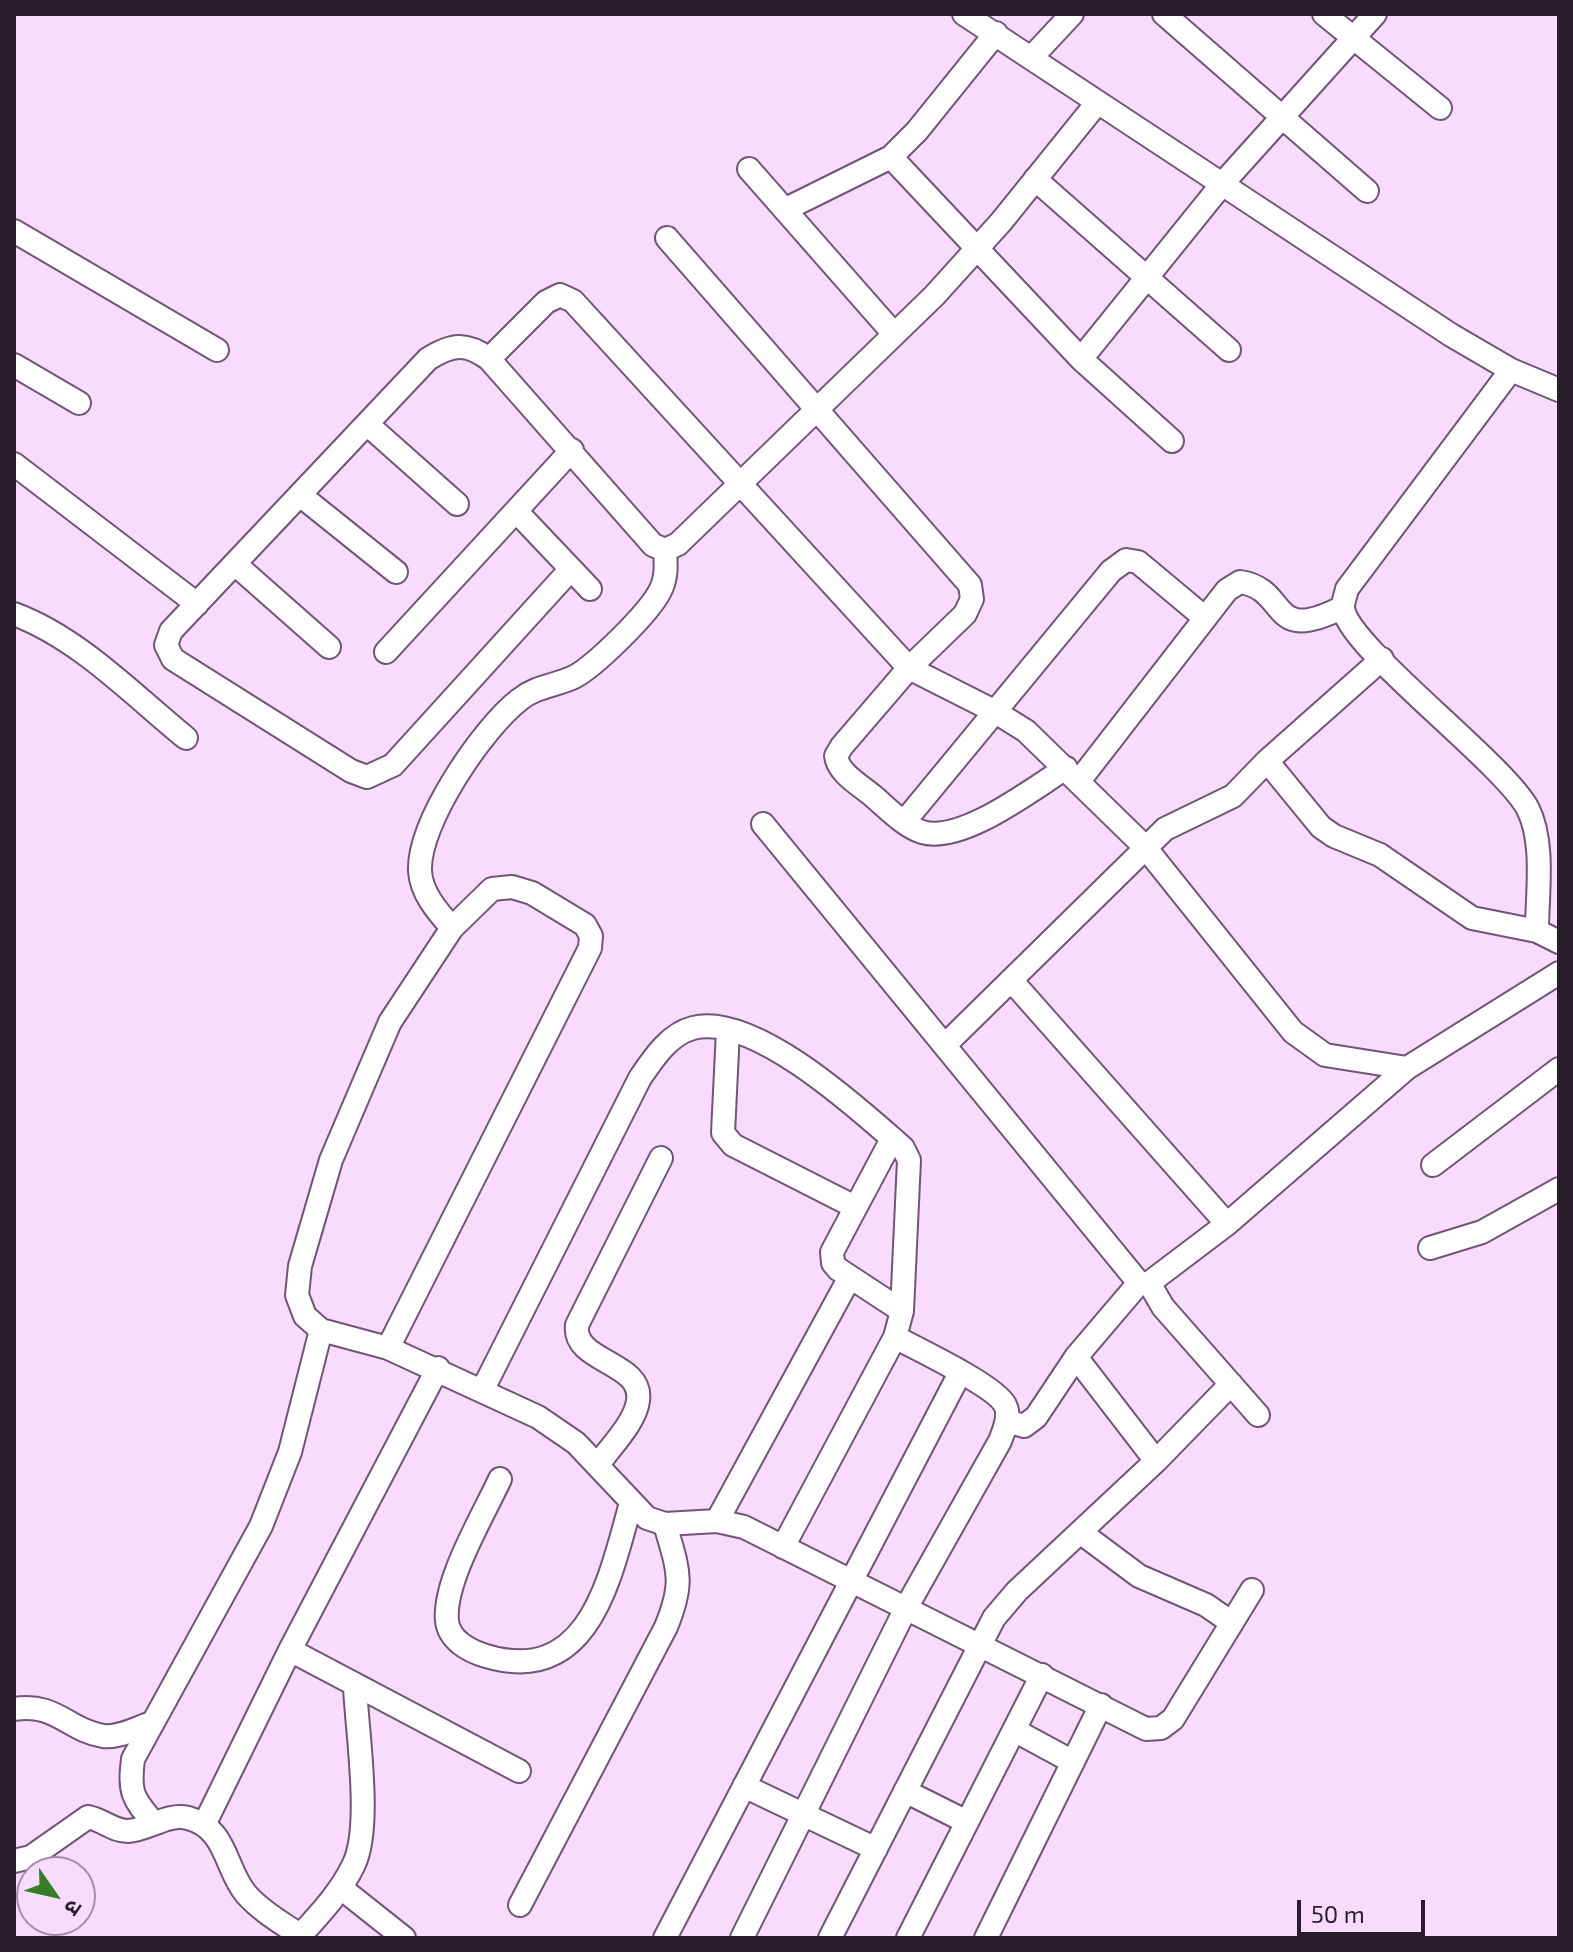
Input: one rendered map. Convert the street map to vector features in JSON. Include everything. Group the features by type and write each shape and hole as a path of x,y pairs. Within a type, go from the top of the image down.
{"street":[{"path":"964,14 1451,335 1511,370 1559,390"},
{"path":"1031,58 1072,14"},
{"path":"1164,14 1367,191"},
{"path":"1324,14 1440,108"},
{"path":"1081,359 1223,183 1375,14"},
{"path":"786,209 891,157 917,131 996,33"},
{"path":"571,569 393,765 367,777 351,771 173,659 166,645 171,631 428,359 447,347 460,344 489,359 653,545 665,550 678,544 979,247 1097,103"},
{"path":"891,157 979,247 1081,359 1172,441"},
{"path":"749,169 894,334"},
{"path":"1035,179 1229,350"},
{"path":"14,231 217,350"},
{"path":"667,238 818,407 970,585 972,599 965,614 909,668 836,756 843,770 904,822 922,832 943,834 970,826 1072,775 1227,590 1240,582 1250,583 1291,619 1302,622 1315,621 1343,607"},
{"path":"489,359 546,302 560,295 573,301 909,668 994,711 1026,731 1145,847 1274,1009 1309,1046 1325,1055 1407,1068"},
{"path":"14,365 79,403"},
{"path":"1511,370 1347,589 1343,607 1348,621 1382,659 1528,809 1537,857 1537,931"},
{"path":"367,424 457,504"},
{"path":"386,652 572,450"},
{"path":"14,464 197,604"},
{"path":"300,495 396,572"},
{"path":"516,511 590,589"},
{"path":"452,928 435,910 420,874 420,855 450,788 494,724 515,703 532,690 571,678 586,669 652,602 666,574 665,550"},
{"path":"904,822 1111,571 1126,560 1138,562 1205,618"},
{"path":"235,564 329,647"},
{"path":"14,614 52,633 83,654 186,738"},
{"path":"945,1045 1165,829 1233,796 1267,761 1382,659"},
{"path":"1267,761 1321,827 1334,836 1380,855 1472,918 1537,931 1559,942"},
{"path":"763,824 1163,1307 1258,1415"},
{"path":"388,1348 590,948 591,936 585,925 532,893 512,887 492,889 452,928 390,1022 331,1160 300,1266 297,1295 305,1316 321,1330 388,1348 438,1368 546,1422 598,1465 647,1518 665,1524 717,1521 744,1527 1146,1729 1161,1728 1173,1719 1252,1590"},
{"path":"1007,1421 1024,1426 1036,1417 1076,1357 1144,1283 1227,1224 1407,1068 1559,973"},
{"path":"1011,980 1227,1224"},
{"path":"482,1391 640,1078 657,1052 691,1028 728,1030 750,1037 805,1067 892,1139 909,1160 902,1311 895,1337 783,1547"},
{"path":"728,1030 723,1133 733,1145 855,1207"},
{"path":"1433,1165 1559,1069"},
{"path":"892,1139 832,1252 833,1263 902,1311"},
{"path":"598,1465 632,1415 638,1403 637,1388 628,1376 581,1344 576,1336 577,1325 661,1158"},
{"path":"1430,1248 1482,1232 1559,1189"},
{"path":"717,1521 850,1277"},
{"path":"154,1823 137,1803 129,1787 133,1759 261,1526 278,1487 321,1330"},
{"path":"742,1938 906,1608 1000,1441 1007,1421 1006,1406 993,1392 895,1337"},
{"path":"1076,1357 1156,1461"},
{"path":"204,1825 290,1650 438,1368"},
{"path":"665,1938 960,1373"},
{"path":"830,1938 994,1618 1017,1591 1156,1461 1231,1384"},
{"path":"500,1479 453,1585 447,1625 455,1639 472,1652 501,1660 538,1659 563,1648 583,1632 609,1580 631,1503"},
{"path":"520,1905 677,1600 680,1577 665,1524"},
{"path":"1080,1532 1139,1576 1206,1605 1232,1623"},
{"path":"290,1650 519,1771"},
{"path":"908,1938 1042,1675"},
{"path":"14,1861 31,1857 88,1817 100,1819 117,1830 131,1831 176,1817 204,1825 225,1850 236,1880 246,1894 300,1937 341,1888 355,1862 362,1834 355,1687"},
{"path":"986,1938 1101,1705"},
{"path":"14,1709 50,1710 104,1736 125,1733 151,1723"},
{"path":"1014,1730 1073,1762"},
{"path":"744,1786 876,1849"},
{"path":"905,1791 967,1822"},
{"path":"341,1888 404,1938"}]}
